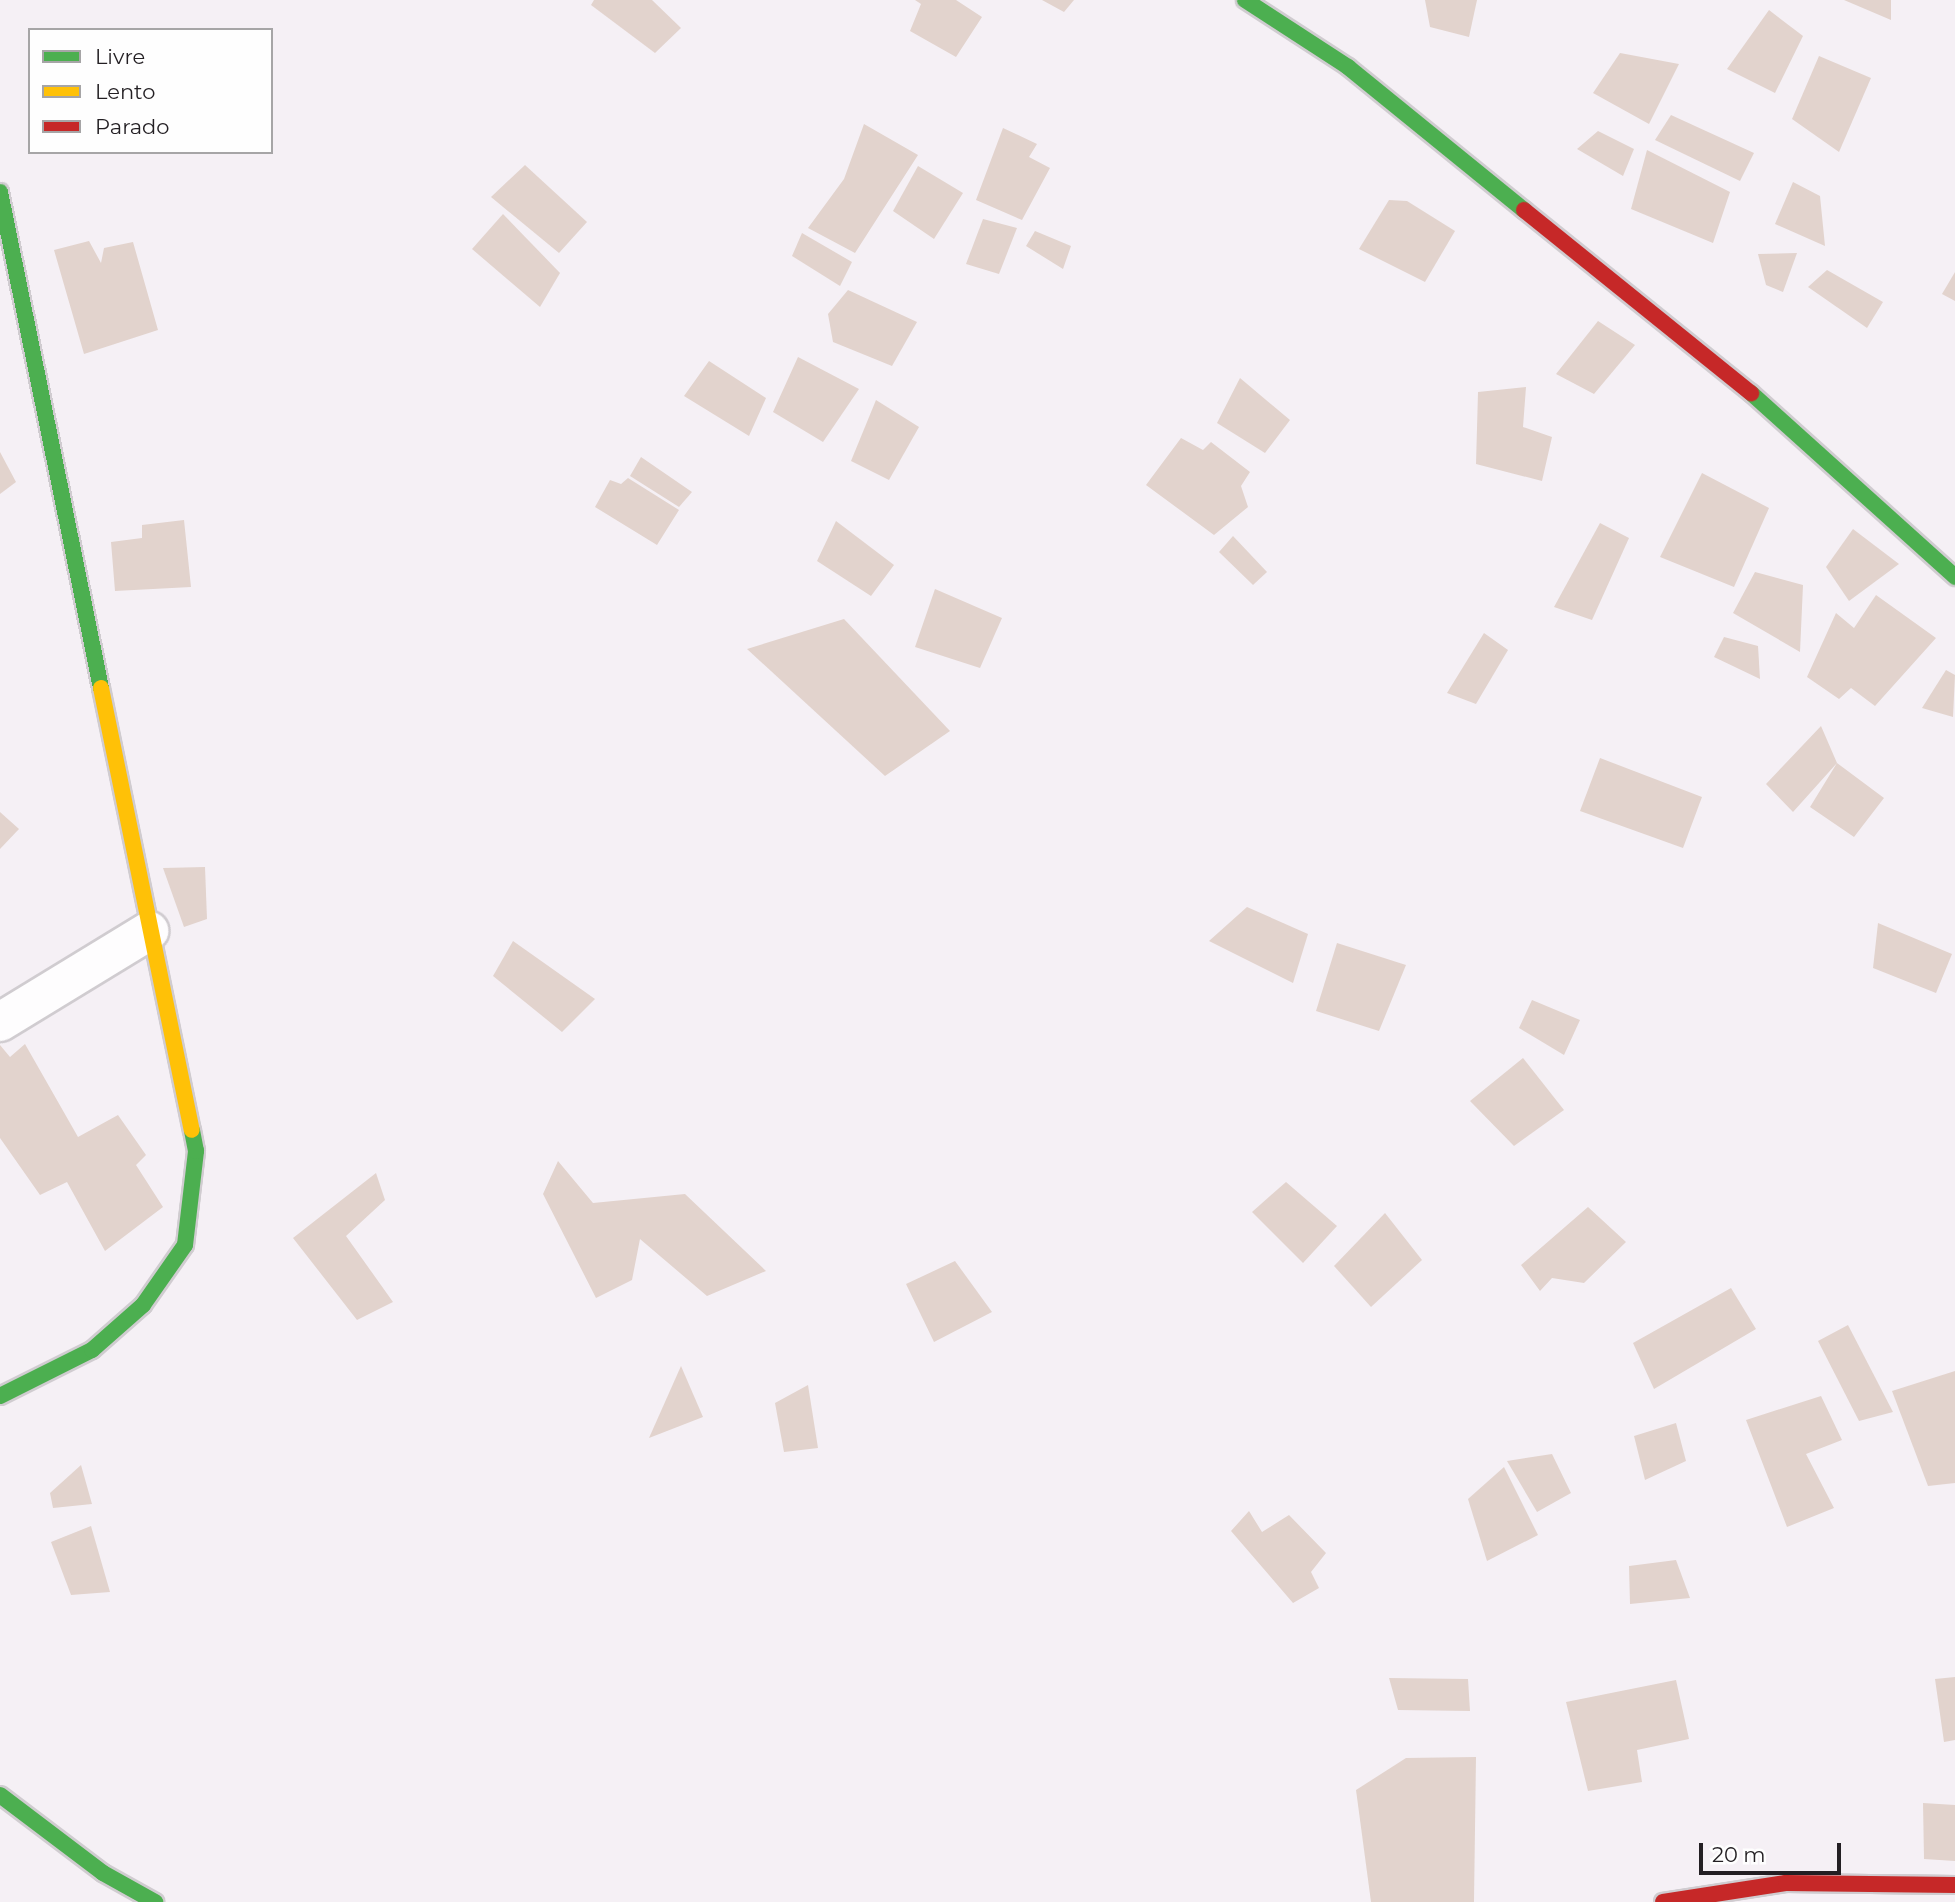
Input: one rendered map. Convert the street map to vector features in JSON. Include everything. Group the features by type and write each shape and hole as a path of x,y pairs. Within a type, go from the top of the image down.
{"street":[{"path":"1245,0 1348,67 1795,429 1952,572"},
{"path":"0,192 196,1151 185,1245 142,1305 92,1350 0,1396"},
{"path":"0,1023 149,931"},
{"path":"0,1795 103,1873 155,1902"},
{"path":"1663,1902 1786,1882 1955,1885"}],"building":[{"path":"594,0 652,0 681,28 655,53 591,5"},
{"path":"915,0 956,0 982,17 956,57 910,31 921,4"},
{"path":"1042,0 1074,0 1064,12"},
{"path":"1425,0 1477,0 1469,37 1430,27"},
{"path":"1844,0 1891,0 1891,20"},
{"path":"1769,10 1803,36 1775,93 1727,69"},
{"path":"1620,53 1679,64 1649,124 1593,93"},
{"path":"1819,56 1871,78 1839,152 1792,119"},
{"path":"1671,115 1754,153 1740,181 1655,140"},
{"path":"864,124 918,155 855,253 808,228 844,179"},
{"path":"1003,128 1037,144 1029,157 1050,168 1022,220 976,200"},
{"path":"1598,131 1634,149 1623,176 1577,149"},
{"path":"1647,150 1730,192 1713,243 1631,209"},
{"path":"525,165 587,222 559,253 491,197"},
{"path":"918,166 963,193 934,239 893,211"},
{"path":"1793,182 1820,196 1825,246 1775,224"},
{"path":"1389,200 1407,201 1455,231 1425,282 1359,249"},
{"path":"503,214 560,273 540,307 472,249"},
{"path":"983,219 1017,228 999,274 966,264"},
{"path":"1035,231 1071,246 1063,269 1026,246"},
{"path":"802,233 852,262 840,286 792,256"},
{"path":"89,241 101,263 104,248 133,242 158,330 84,354 54,250"},
{"path":"1797,253 1783,292 1766,285 1758,254"},
{"path":"1827,270 1883,302 1867,328 1808,287"},
{"path":"1955,272 1955,301 1942,294"},
{"path":"848,290 917,322 892,366 833,342 828,314"},
{"path":"1598,321 1635,345 1594,394 1556,374"},
{"path":"798,357 859,389 823,442 773,412"},
{"path":"709,361 766,398 749,436 684,396"},
{"path":"1240,378 1290,420 1265,453 1217,423"},
{"path":"1526,387 1523,427 1552,437 1542,481 1476,464 1478,392"},
{"path":"876,400 919,427 889,480 851,461"},
{"path":"1181,438 1203,450 1211,442 1250,472 1241,486 1248,507 1214,535 1146,485"},
{"path":"0,452 16,482 0,494"},
{"path":"641,457 692,492 679,507 630,476"},
{"path":"1702,473 1769,508 1734,587 1660,557"},
{"path":"628,478 679,510 657,545 595,507 610,480 621,484"},
{"path":"184,520 191,587 115,591 111,542 142,538 142,525"},
{"path":"836,521 894,565 871,596 817,561"},
{"path":"1600,523 1629,538 1592,620 1554,607"},
{"path":"1853,529 1899,564 1849,601 1826,567"},
{"path":"1233,536 1267,572 1253,585 1219,552"},
{"path":"1755,572 1803,585 1800,652 1733,613"},
{"path":"935,589 1002,618 980,668 915,647"},
{"path":"1876,595 1936,638 1875,706 1851,688 1839,699 1807,677 1836,613 1854,628"},
{"path":"844,619 950,731 885,776 747,649"},
{"path":"1484,633 1508,650 1476,704 1447,693"},
{"path":"1724,637 1758,646 1760,679 1714,657"},
{"path":"1946,670 1955,675 1953,717 1922,708"},
{"path":"1821,726 1837,763 1793,812 1766,784"},
{"path":"1600,758 1702,797 1683,848 1580,811"},
{"path":"1837,763 1884,798 1854,837 1810,807"},
{"path":"0,812 19,829 0,849"},
{"path":"205,867 207,919 184,927 163,868"},
{"path":"1247,907 1308,934 1293,983 1209,941"},
{"path":"1878,923 1952,954 1936,993 1873,968"},
{"path":"513,941 595,999 562,1032 493,976"},
{"path":"1337,943 1406,965 1379,1031 1316,1011"},
{"path":"1532,1000 1580,1020 1564,1055 1519,1028"},
{"path":"25,1044 78,1137 118,1115 146,1155 136,1165 163,1207 105,1251 67,1182 40,1195 0,1138 0,1045 10,1057"},
{"path":"1523,1058 1564,1110 1514,1146 1470,1101"},
{"path":"558,1161 593,1203 685,1194 766,1271 707,1296 640,1239 632,1280 596,1298 543,1194"},
{"path":"376,1173 385,1200 346,1236 393,1302 357,1320 293,1238"},
{"path":"1286,1182 1337,1226 1303,1263 1252,1212"},
{"path":"1588,1207 1626,1242 1584,1283 1552,1278 1540,1291 1521,1265"},
{"path":"1385,1213 1422,1260 1371,1307 1334,1266"},
{"path":"955,1261 992,1312 934,1342 906,1284"},
{"path":"1731,1288 1756,1329 1654,1389 1633,1343"},
{"path":"1848,1325 1893,1412 1859,1421 1818,1341"},
{"path":"681,1366 703,1417 649,1438"},
{"path":"1955,1371 1955,1483 1928,1486 1892,1391"},
{"path":"808,1385 818,1448 784,1452 775,1403"},
{"path":"1821,1396 1842,1440 1806,1454 1834,1508 1787,1527 1746,1420"},
{"path":"1676,1423 1686,1461 1645,1480 1634,1436"},
{"path":"1552,1454 1571,1493 1537,1512 1507,1461"},
{"path":"81,1465 92,1504 53,1508 50,1493"},
{"path":"1504,1467 1538,1535 1487,1561 1468,1499"},
{"path":"1249,1511 1262,1532 1289,1515 1326,1553 1311,1572 1319,1588 1293,1603 1231,1531"},
{"path":"91,1526 110,1592 71,1595 51,1542"},
{"path":"1676,1560 1690,1598 1630,1604 1629,1566"},
{"path":"1955,1677 1955,1740 1944,1742 1935,1679"},
{"path":"1389,1678 1468,1679 1470,1711 1398,1710"},
{"path":"1676,1680 1689,1739 1637,1750 1642,1782 1588,1791 1566,1702"},
{"path":"1476,1757 1474,1902 1371,1902 1356,1790 1406,1758"},
{"path":"1923,1803 1955,1805 1955,1861 1924,1859"}],"traffic: fast":[{"path":"1245,0 1348,67 1524,210"},
{"path":"0,192 101,688"},
{"path":"1751,393 1955,577"},
{"path":"0,1396 92,1350 143,1305 185,1245 196,1151 192,1130"},
{"path":"0,1795 103,1873 155,1902"}],"traffic: slow":[{"path":"101,688 192,1130"}],"traffic: jam":[{"path":"1524,210 1751,393"},
{"path":"1663,1902 1786,1883 1955,1885"}]}
